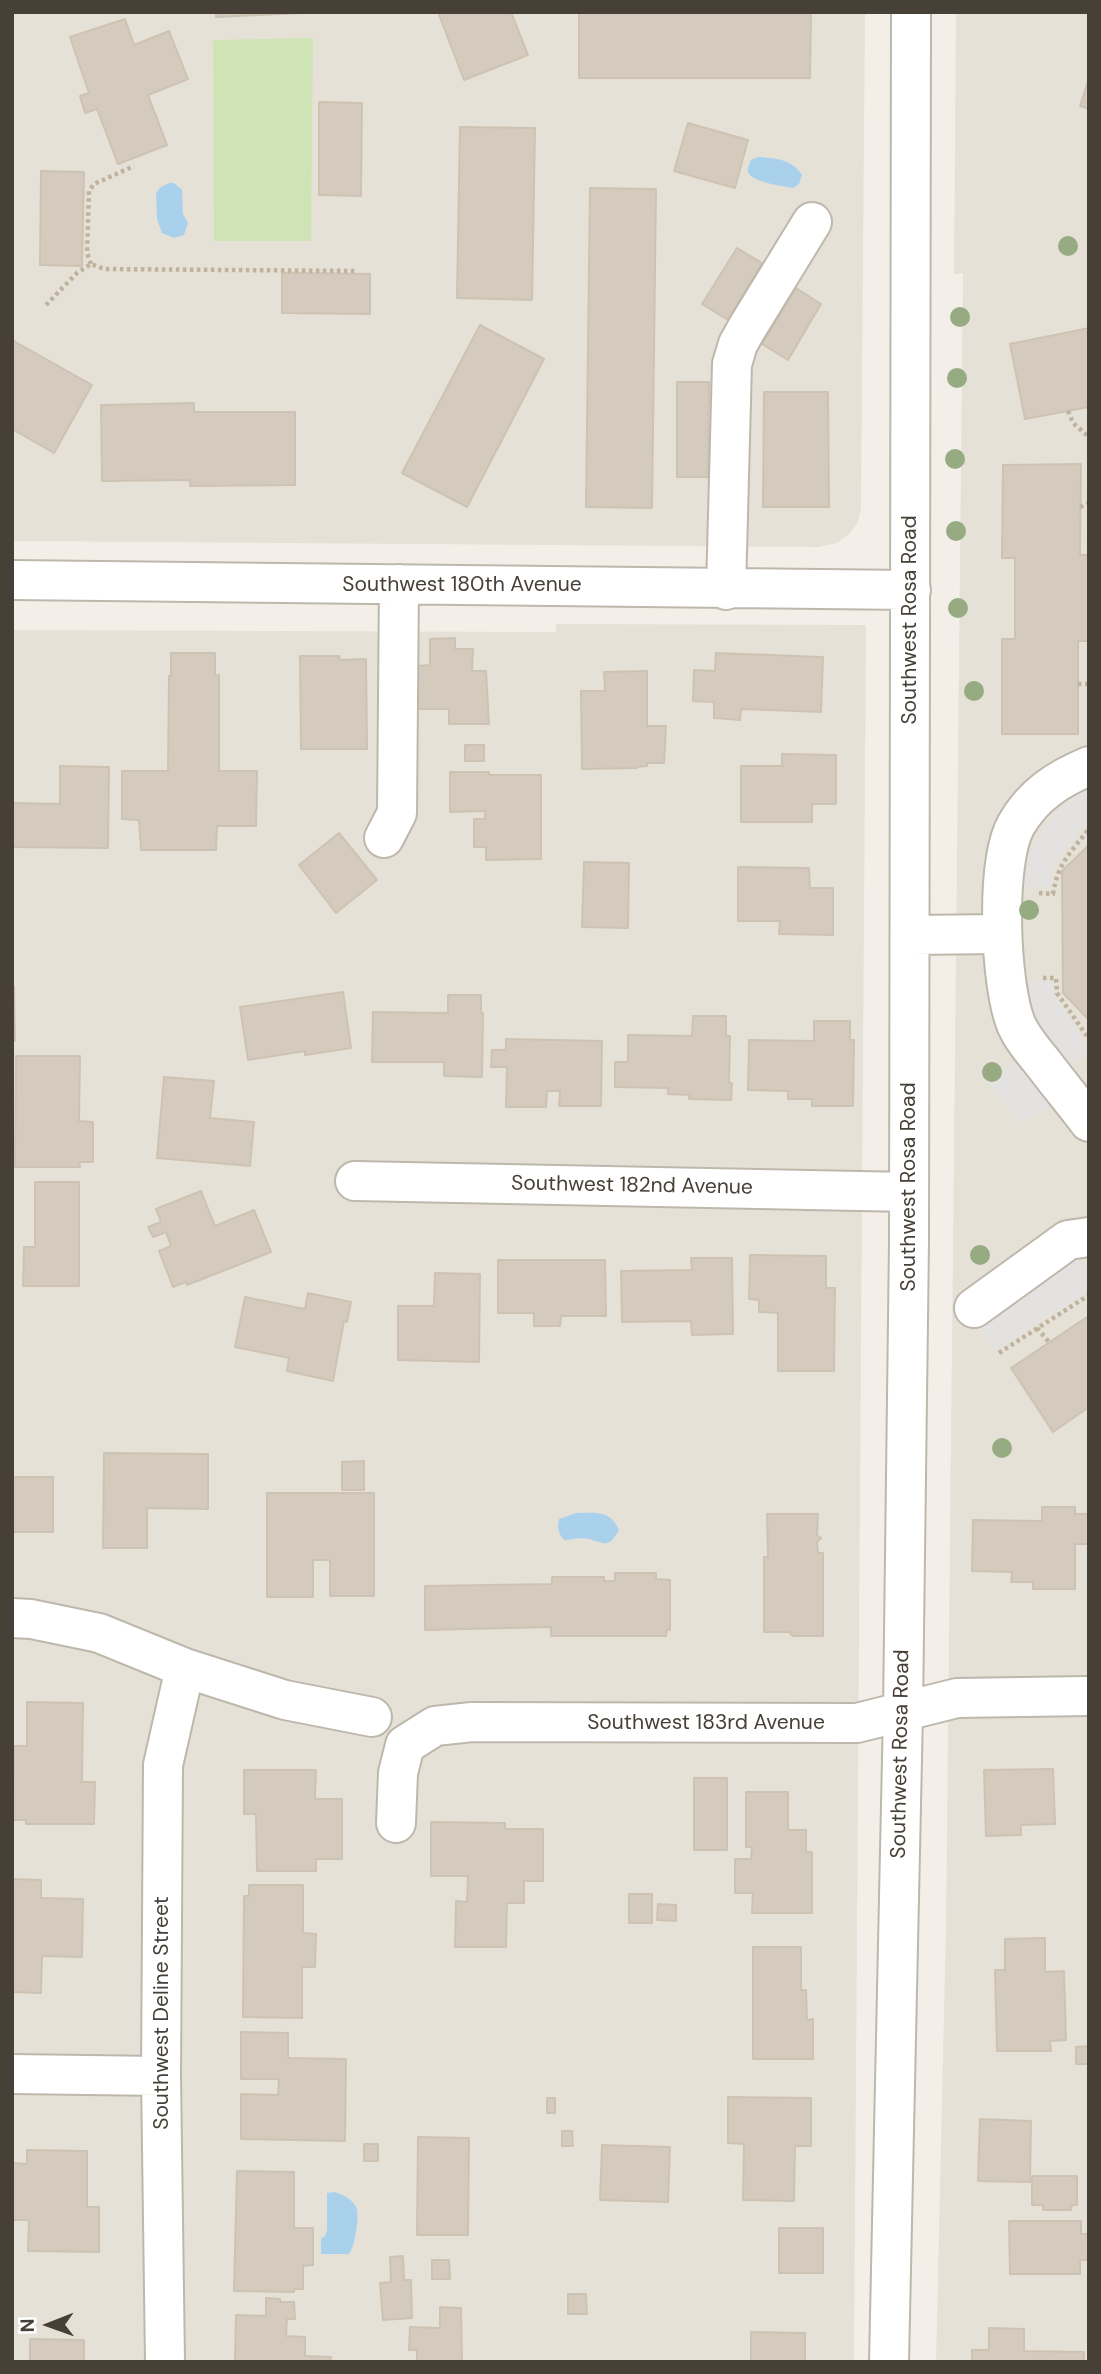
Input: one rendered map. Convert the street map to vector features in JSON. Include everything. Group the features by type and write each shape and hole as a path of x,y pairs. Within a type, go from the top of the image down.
{"street":[{"name":"Southwest Rosa Road","path":"889,2362 903,1712 909,1192 911,12"},
{"path":"726,590 732,364 747,328 812,222"},
{"name":"Southwest 180th Avenue","path":"12,580 911,590"},
{"path":"384,838 397,813 399,584"},
{"path":"1089,766 1061,778 1042,792 1014,827 1008,850 1001,934 1009,998 1016,1024 1027,1043 1089,1122"},
{"path":"910,935 1001,934"},
{"name":"Southwest 182nd Avenue","path":"355,1181 909,1192"},
{"path":"974,1308 1068,1240 1089,1237"},
{"path":"12,1619 31,1619 99,1633 185,1668 285,1700 372,1717"},
{"name":"Southwest Deline Street","path":"165,2362 161,2076 163,1765 185,1668"},
{"name":"Southwest 183rd Avenue","path":"397,1823 398,1773 405,1745 435,1727 472,1722 857,1723 957,1698 1089,1696"},
{"path":"12,2074 161,2076"}],"path":[{"path":"134,166 94,184 89,191 87,253 91,264 104,269 358,271"},
{"path":"46,304 77,273 91,264"},
{"path":"1068,411 1073,423 1089,437"},
{"path":"1080,507 1089,503"},
{"path":"1078,684 1089,684"},
{"path":"1004,890 1053,894 1056,874 1062,862 1089,829"},
{"path":"1007,979 1056,978 1057,993 1089,1038"},
{"path":"999,1353 1089,1295"},
{"path":"1037,1328 1049,1342"}],"shaded area":[{"path":"12,12 865,12 861,508 858,522 850,533 837,543 818,547 12,541"},
{"path":"956,12 1089,12 1089,2362 936,2362 946,1925 963,273 954,274"},
{"path":"556,624 866,625 854,2362 12,2362 12,630 556,632"},
{"path":"1083,785 1089,789 1089,821 1057,860 1051,873 1050,887 1023,887 1026,859 1047,823"},
{"path":"1052,980 1054,993 1089,1053 1066,1067 1051,1105 1023,1124 987,1082 1012,1065 1025,982"},
{"path":"1079,1258 1089,1270 1089,1290 996,1350 981,1328"}],"green space":[{"path":"313,38 311,241 214,241 213,40"}],"water":[{"path":"758,157 777,159 793,166 802,175 799,184 793,188 768,183 750,175 748,169 751,160"},
{"path":"169,183 174,183 182,190 183,214 188,223 184,235 174,238 162,233 157,219 156,193"},
{"path":"576,1513 607,1516 619,1530 612,1540 606,1543 586,1538 564,1540 558,1530 559,1519"},
{"path":"334,2192 348,2198 357,2209 356,2233 349,2254 321,2254 321,2239 327,2230 327,2193"}],"building":[{"path":"216,12 302,12 302,13 216,17"},
{"path":"438,12 511,12 528,55 464,80"},
{"path":"579,12 811,13 810,78 579,78"},
{"path":"125,19 134,45 169,31 188,79 148,95 167,145 118,164 97,109 85,113 80,96 89,93 70,37"},
{"path":"1089,78 1089,109 1080,106"},
{"path":"319,102 362,103 361,196 319,195"},
{"path":"688,123 748,140 735,188 674,171"},
{"path":"460,127 535,128 532,300 457,298"},
{"path":"41,171 84,172 82,266 40,265"},
{"path":"590,188 656,189 652,508 586,507"},
{"path":"737,248 762,263 728,320 702,304"},
{"path":"282,273 370,274 370,314 282,313"},
{"path":"796,288 821,304 788,360 762,344"},
{"path":"480,325 544,359 467,507 402,473"},
{"path":"1089,328 1089,407 1025,419 1010,344"},
{"path":"12,340 92,385 54,453 12,429"},
{"path":"677,382 709,382 708,477 677,477"},
{"path":"764,392 828,392 829,507 763,507"},
{"path":"194,403 194,412 295,412 295,485 190,486 190,480 102,481 101,405"},
{"path":"1081,464 1080,555 1089,555 1089,641 1078,641 1078,734 1002,734 1002,639 1015,639 1015,558 1002,558 1003,465"},
{"path":"455,638 455,649 473,649 472,671 486,671 489,724 449,724 449,709 417,709 417,666 430,665 430,639"},
{"path":"171,653 215,653 215,676 219,675 219,771 257,771 256,826 217,826 216,850 141,850 139,820 122,819 122,771 168,771"},
{"path":"716,653 823,657 821,712 741,709 740,720 714,718 714,702 693,701 694,670 715,671"},
{"path":"300,656 339,656 340,660 366,659 367,749 301,749"},
{"path":"647,671 647,726 666,726 664,763 647,763 647,766 637,768 582,769 581,691 605,691 604,672"},
{"path":"465,745 484,745 484,761 465,761"},
{"path":"782,754 836,755 836,804 812,804 812,822 741,822 741,766 782,766"},
{"path":"60,766 109,767 108,848 12,847 12,803 60,804"},
{"path":"450,772 541,775 541,859 486,860 486,847 474,847 474,819 485,819 485,811 450,812"},
{"path":"339,833 377,880 336,913 299,865"},
{"path":"1089,845 1089,1020 1063,993 1062,871"},
{"path":"584,862 629,863 628,928 582,927"},
{"path":"738,867 809,868 810,888 833,888 833,935 779,934 780,921 738,921"},
{"path":"14,987 15,1041 12,1041"},
{"path":"343,992 351,1048 305,1055 305,1051 248,1060 240,1007"},
{"path":"448,995 481,995 482,1077 444,1076 444,1062 372,1062 373,1012 448,1013"},
{"path":"693,1016 726,1016 726,1036 730,1036 731,1100 689,1099 689,1095 668,1094 668,1088 615,1087 615,1062 628,1062 628,1035 692,1036"},
{"path":"814,1021 850,1021 850,1040 854,1040 853,1106 812,1106 812,1099 788,1099 788,1091 748,1090 749,1040 814,1041"},
{"path":"506,1039 602,1041 601,1106 559,1106 560,1091 547,1091 546,1107 506,1107 507,1067 491,1067 492,1050 506,1050"},
{"path":"16,1056 80,1056 79,1121 93,1122 93,1162 79,1162 80,1167 15,1167"},
{"path":"164,1077 214,1081 210,1118 254,1122 250,1166 157,1158"},
{"path":"35,1182 79,1182 79,1286 23,1286 24,1247 35,1247"},
{"path":"201,1191 215,1226 254,1210 271,1252 187,1285 186,1282 173,1287 159,1251 171,1246 166,1232 153,1237 148,1227 161,1222 156,1209"},
{"path":"750,1255 826,1256 826,1288 835,1288 834,1371 778,1371 778,1313 759,1312 759,1300 749,1299"},
{"path":"691,1258 732,1258 733,1334 692,1335 691,1321 622,1322 621,1271 692,1270"},
{"path":"498,1260 605,1260 606,1316 561,1316 560,1326 534,1326 534,1313 498,1313"},
{"path":"435,1273 480,1274 479,1362 398,1360 398,1306 434,1306"},
{"path":"308,1293 351,1302 347,1322 344,1321 333,1381 287,1371 289,1358 235,1347 245,1297 305,1309"},
{"path":"1087,1317 1089,1407 1053,1432 1011,1368"},
{"path":"104,1453 208,1454 208,1509 147,1508 147,1548 103,1548"},
{"path":"364,1461 364,1490 342,1490 342,1462"},
{"path":"12,1477 53,1477 53,1532 12,1532"},
{"path":"267,1493 374,1493 374,1596 330,1596 330,1560 313,1560 313,1597 267,1597"},
{"path":"1042,1507 1075,1507 1075,1514 1088,1514 1088,1544 1075,1544 1075,1589 1033,1589 1033,1582 1011,1582 1012,1572 972,1571 973,1520 1042,1521"},
{"path":"767,1514 818,1514 817,1535 821,1538 817,1542 818,1553 823,1553 823,1636 764,1632"},
{"path":"615,1573 656,1573 656,1579 670,1580 670,1630 667,1629 666,1636 551,1636 551,1627 425,1630 425,1586 552,1584 552,1577 604,1577 604,1581 615,1581"},
{"path":"27,1702 83,1703 82,1782 95,1782 94,1824 26,1824 26,1820 13,1820 14,1746 27,1746"},
{"path":"1053,1769 1055,1824 1021,1825 1021,1835 986,1836 984,1770"},
{"path":"244,1770 316,1770 315,1799 342,1799 342,1859 316,1859 316,1871 257,1871 256,1814 244,1814"},
{"path":"694,1778 727,1778 727,1850 694,1850"},
{"path":"746,1792 788,1792 788,1830 806,1830 806,1852 812,1852 812,1913 752,1913 753,1893 735,1893 735,1859 751,1859 752,1847 746,1847"},
{"path":"431,1822 505,1823 505,1829 543,1829 543,1881 524,1881 524,1903 507,1903 506,1947 455,1947 456,1901 467,1902 468,1876 431,1876"},
{"path":"12,1879 41,1880 41,1898 83,1899 82,1957 42,1956 41,1993 12,1992"},
{"path":"249,1885 303,1885 303,1933 316,1934 315,1967 302,1967 302,2018 243,2017 244,1896 249,1896"},
{"path":"629,1894 652,1894 652,1923 629,1923"},
{"path":"658,1904 676,1905 676,1921 657,1920"},
{"path":"1045,1938 1045,1972 1064,1971 1066,2040 1050,2041 1051,2051 997,2051 995,1970 1005,1970 1005,1939"},
{"path":"753,1947 801,1947 801,1990 806,1990 807,2020 813,2019 813,2059 753,2059"},
{"path":"241,2032 288,2033 288,2058 346,2059 345,2141 241,2139 241,2094 278,2095 279,2079 241,2079"},
{"path":"1088,2046 1089,2064 1076,2064 1076,2047"},
{"path":"728,2097 811,2098 811,2146 795,2146 794,2201 743,2200 744,2144 728,2143"},
{"path":"547,2098 555,2098 555,2113 547,2113"},
{"path":"980,2119 1031,2121 1030,2182 978,2181"},
{"path":"562,2131 572,2131 573,2146 562,2146"},
{"path":"418,2137 469,2138 468,2235 417,2235"},
{"path":"364,2144 378,2144 378,2161 364,2161"},
{"path":"602,2145 670,2147 668,2202 600,2200"},
{"path":"27,2150 87,2151 87,2207 99,2207 99,2252 28,2251 29,2220 12,2220 12,2163 27,2164"},
{"path":"237,2171 294,2172 294,2228 313,2228 313,2265 303,2266 303,2289 294,2289 294,2292 234,2291"},
{"path":"1032,2176 1077,2176 1077,2205 1072,2205 1071,2210 1043,2210 1043,2205 1032,2205"},
{"path":"1009,2221 1081,2221 1081,2234 1089,2234 1089,2260 1080,2260 1080,2274 1010,2274"},
{"path":"779,2228 823,2228 823,2273 779,2273"},
{"path":"403,2256 404,2280 411,2280 412,2318 383,2320 380,2283 391,2282 390,2257"},
{"path":"432,2260 449,2260 450,2279 432,2279"},
{"path":"568,2294 586,2294 587,2314 568,2314"},
{"path":"266,2298 294,2302 295,2319 287,2319 286,2336 305,2337 305,2356 331,2357 330,2362 235,2362 236,2315 266,2316"},
{"path":"440,2307 461,2308 462,2362 417,2362 417,2350 409,2350 410,2327 440,2328"},
{"path":"989,2328 1024,2329 1024,2351 1084,2352 1084,2362 972,2362 972,2350 989,2350"},
{"path":"751,2332 805,2333 805,2362 751,2362"},
{"path":"30,2339 84,2340 84,2362 30,2362"}]}
